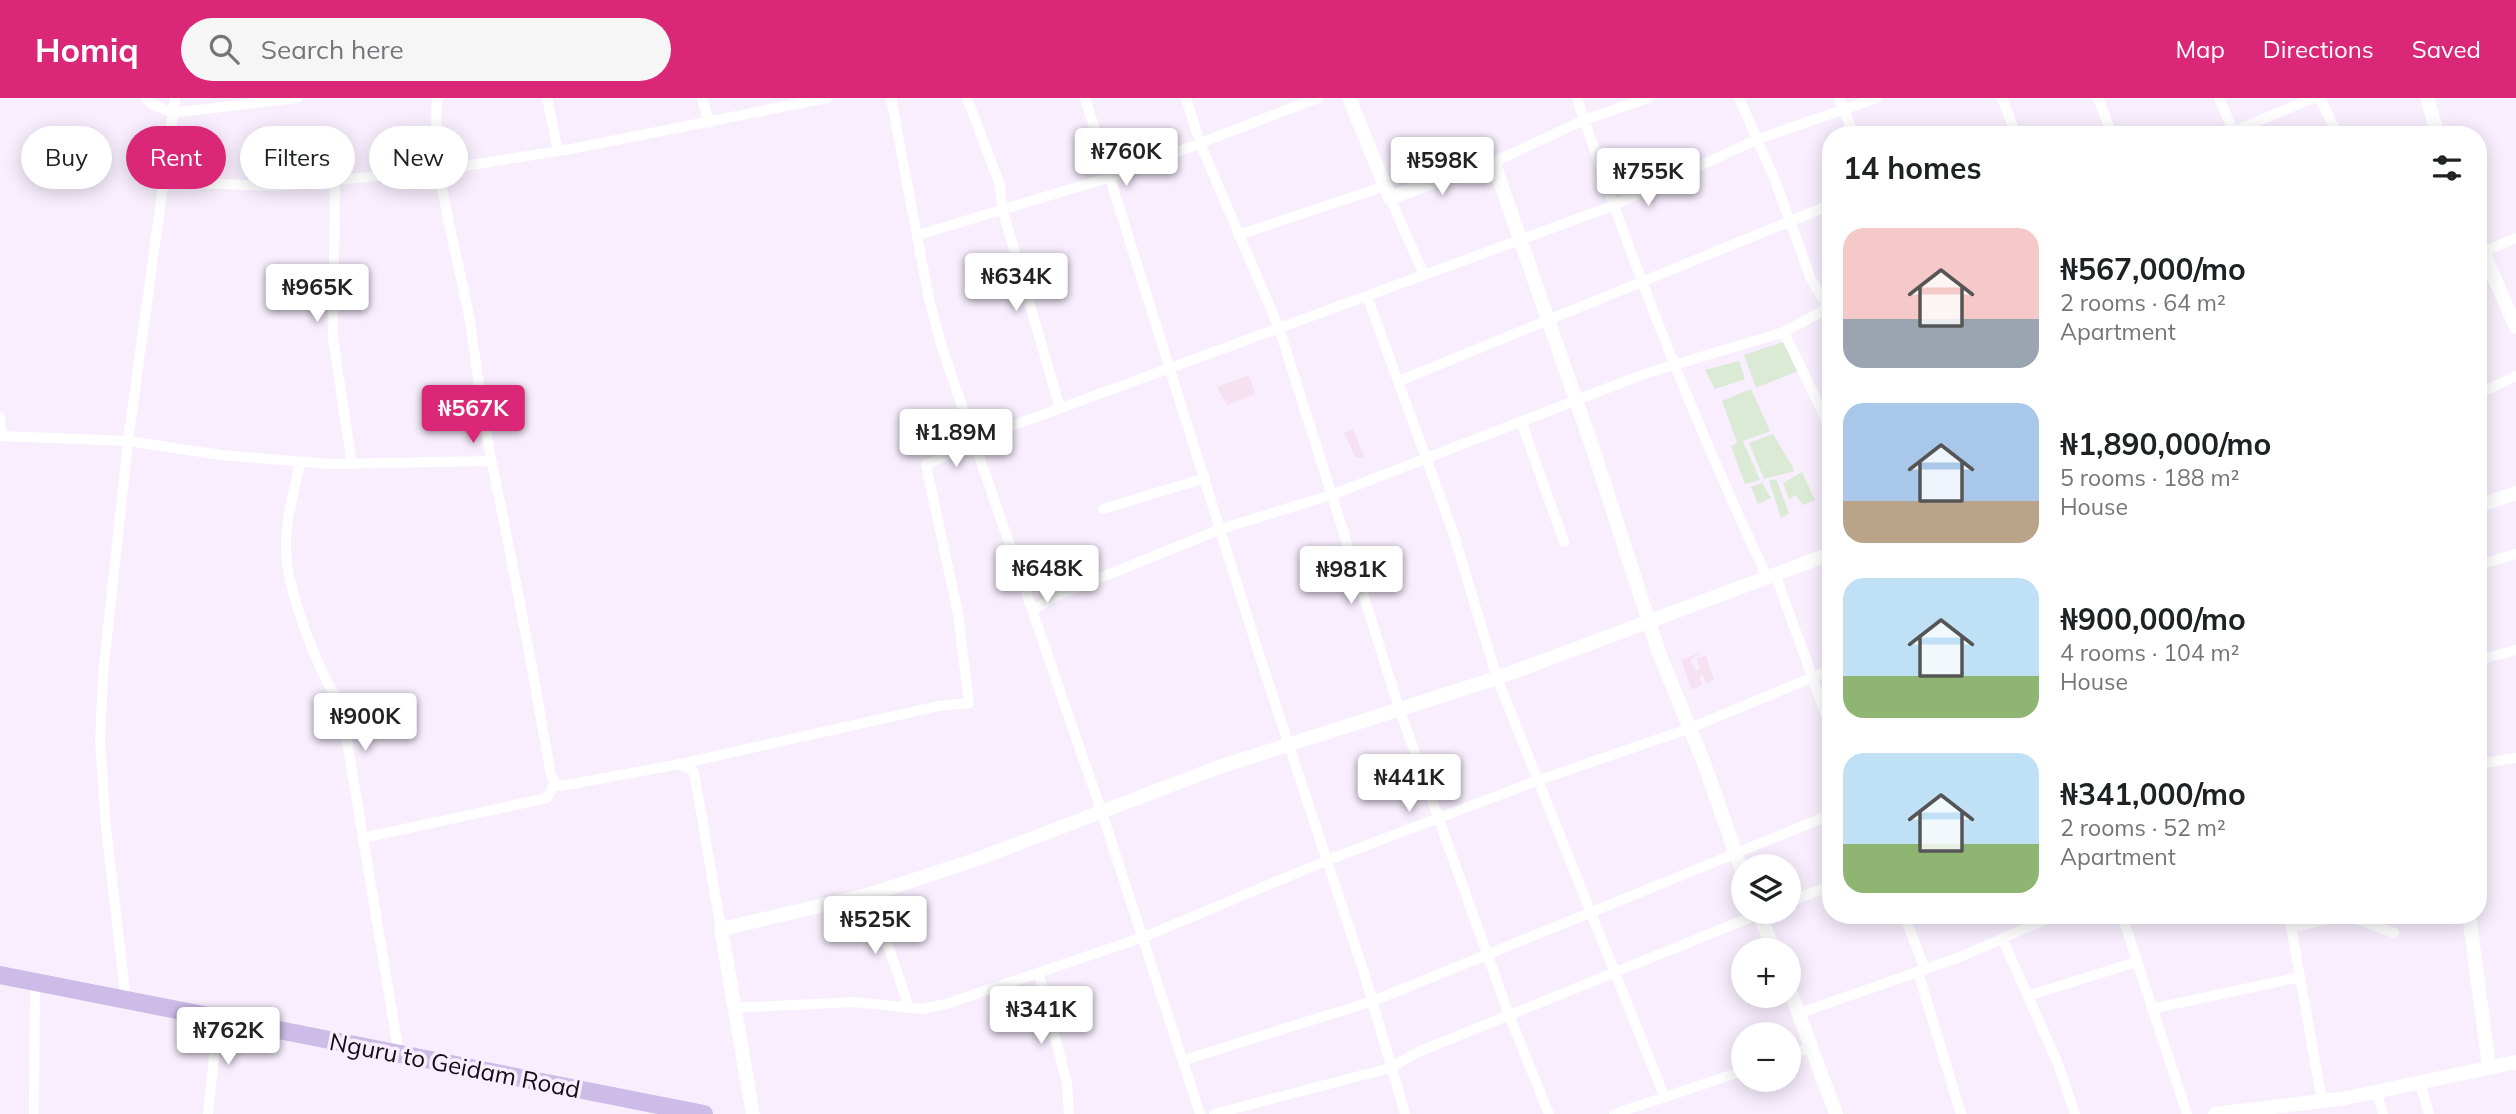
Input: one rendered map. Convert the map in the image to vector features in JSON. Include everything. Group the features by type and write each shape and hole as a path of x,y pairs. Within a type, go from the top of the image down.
{"main road":[{"name":"Nguru to Geidam Road","path":"0,975 704,1114"}],"street":[{"path":"146,98 152,104 173,113 297,98"},
{"path":"171,126 175,98"},
{"path":"435,126 437,98"},
{"path":"547,98 558,151"},
{"path":"702,98 709,123"},
{"path":"468,165 709,123 827,98"},
{"path":"891,98 942,348 1144,937 1200,1114"},
{"path":"967,98 1000,185 1002,208 1060,408"},
{"path":"1085,98 1373,1001 1405,1114"},
{"path":"1186,98 1200,143 1279,328 1334,495 1399,708 1437,819 1489,954 1509,1015 1549,1114"},
{"path":"918,234 1111,177 1318,98"},
{"path":"1349,98 1424,275"},
{"path":"1577,98 1675,365 1731,500 1771,575 1822,705"},
{"path":"1238,234 1486,162 1492,163 1584,120 1648,98"},
{"path":"1740,98 1791,220 1811,279 1822,296"},
{"path":"1839,98 1851,126"},
{"path":"443,189 470,324 491,461 523,611 551,776 555,783 561,786 680,764 939,706 969,702 958,614 926,465 990,434 1615,205 1758,139 1877,98"},
{"path":"2002,98 2013,126"},
{"path":"2098,98 2109,126"},
{"path":"2219,98 2229,126"},
{"path":"2247,126 2313,98"},
{"path":"2320,98 2334,126"},
{"path":"2427,98 2435,126"},
{"path":"1492,163 1549,319 1648,620 1735,854 1822,818"},
{"path":"126,1000 109,854 100,739 103,676 128,441 163,189"},
{"path":"335,189 333,339 352,464"},
{"path":"1399,381 1822,208"},
{"path":"2487,247 2516,238"},
{"path":"2487,264 2516,327"},
{"path":"1367,296 1453,532 1497,678 1665,1098"},
{"path":"1032,611 1058,595 1221,528 1334,495 1576,400 1675,365 1784,332 1822,313"},
{"path":"1784,332 1822,411"},
{"path":"2487,390 2516,376"},
{"path":"0,417 1,436 128,441 221,456 352,464 491,461"},
{"path":"1521,421 1564,542"},
{"path":"300,462 286,547 289,569 314,654 328,686 341,705 399,1054"},
{"path":"1103,509 1205,478"},
{"path":"2487,503 2516,493"},
{"path":"2487,562 2516,554"},
{"path":"722,929 871,894 975,860 1289,743 1497,678 1822,557"},
{"path":"2487,658 2516,650"},
{"path":"734,1008 854,1003 909,1008 946,1004 1039,975 1144,937 1328,860 1536,781 1688,729 1822,674"},
{"path":"2487,763 2516,758"},
{"path":"680,764 694,772 753,1114"},
{"path":"363,838 547,798 555,783"},
{"path":"1184,1060 1373,1001 1731,856"},
{"path":"1801,897 1822,889"},
{"path":"871,894 909,1008"},
{"path":"1213,1114 1390,1068 1418,1052 1615,974 1732,924"},
{"path":"1907,924 1961,1114"},
{"path":"1800,1013 1921,970 2036,924"},
{"path":"2125,924 2187,1114"},
{"path":"2290,924 2322,1101"},
{"path":"2291,928 2308,924"},
{"path":"2370,924 2394,933"},
{"path":"2470,924 2489,1066"},
{"path":"2002,939 2059,1064 2075,1114"},
{"path":"2028,996 2136,962"},
{"path":"1039,975 1067,1083 1069,1114"},
{"path":"2151,1009 2300,977"},
{"path":"34,1114 35,982"},
{"path":"1798,1008 1836,1114"},
{"path":"208,1114 218,1018"},
{"path":"1801,1051 1813,1047"},
{"path":"2216,1114 2377,1092 2516,1062"},
{"path":"1614,1114 1731,1075"},
{"path":"2420,1083 2429,1114"},
{"path":"2377,1092 2383,1114"}],"shaded area":[{"path":"1249,375 1255,394 1227,405 1217,387"},
{"path":"1353,429 1365,459 1355,457 1344,433"},
{"path":"1702,652 1691,660 1695,670 1700,669 1697,659 1706,656 1714,680 1706,684 1703,675 1699,676 1702,685 1692,690 1681,660"}],"green space":[{"path":"1783,342 1798,371 1756,388 1744,355"},
{"path":"1739,361 1745,379 1715,389 1705,370"},
{"path":"1751,389 1770,431 1743,441 1760,480 1745,484 1731,446 1737,443 1722,401"},
{"path":"1773,434 1795,471 1764,479 1749,443"},
{"path":"1802,472 1815,500 1803,505 1796,495 1789,499 1783,483"},
{"path":"1776,479 1789,513 1781,518 1769,481"},
{"path":"1762,483 1771,498 1758,504 1751,487"}]}
